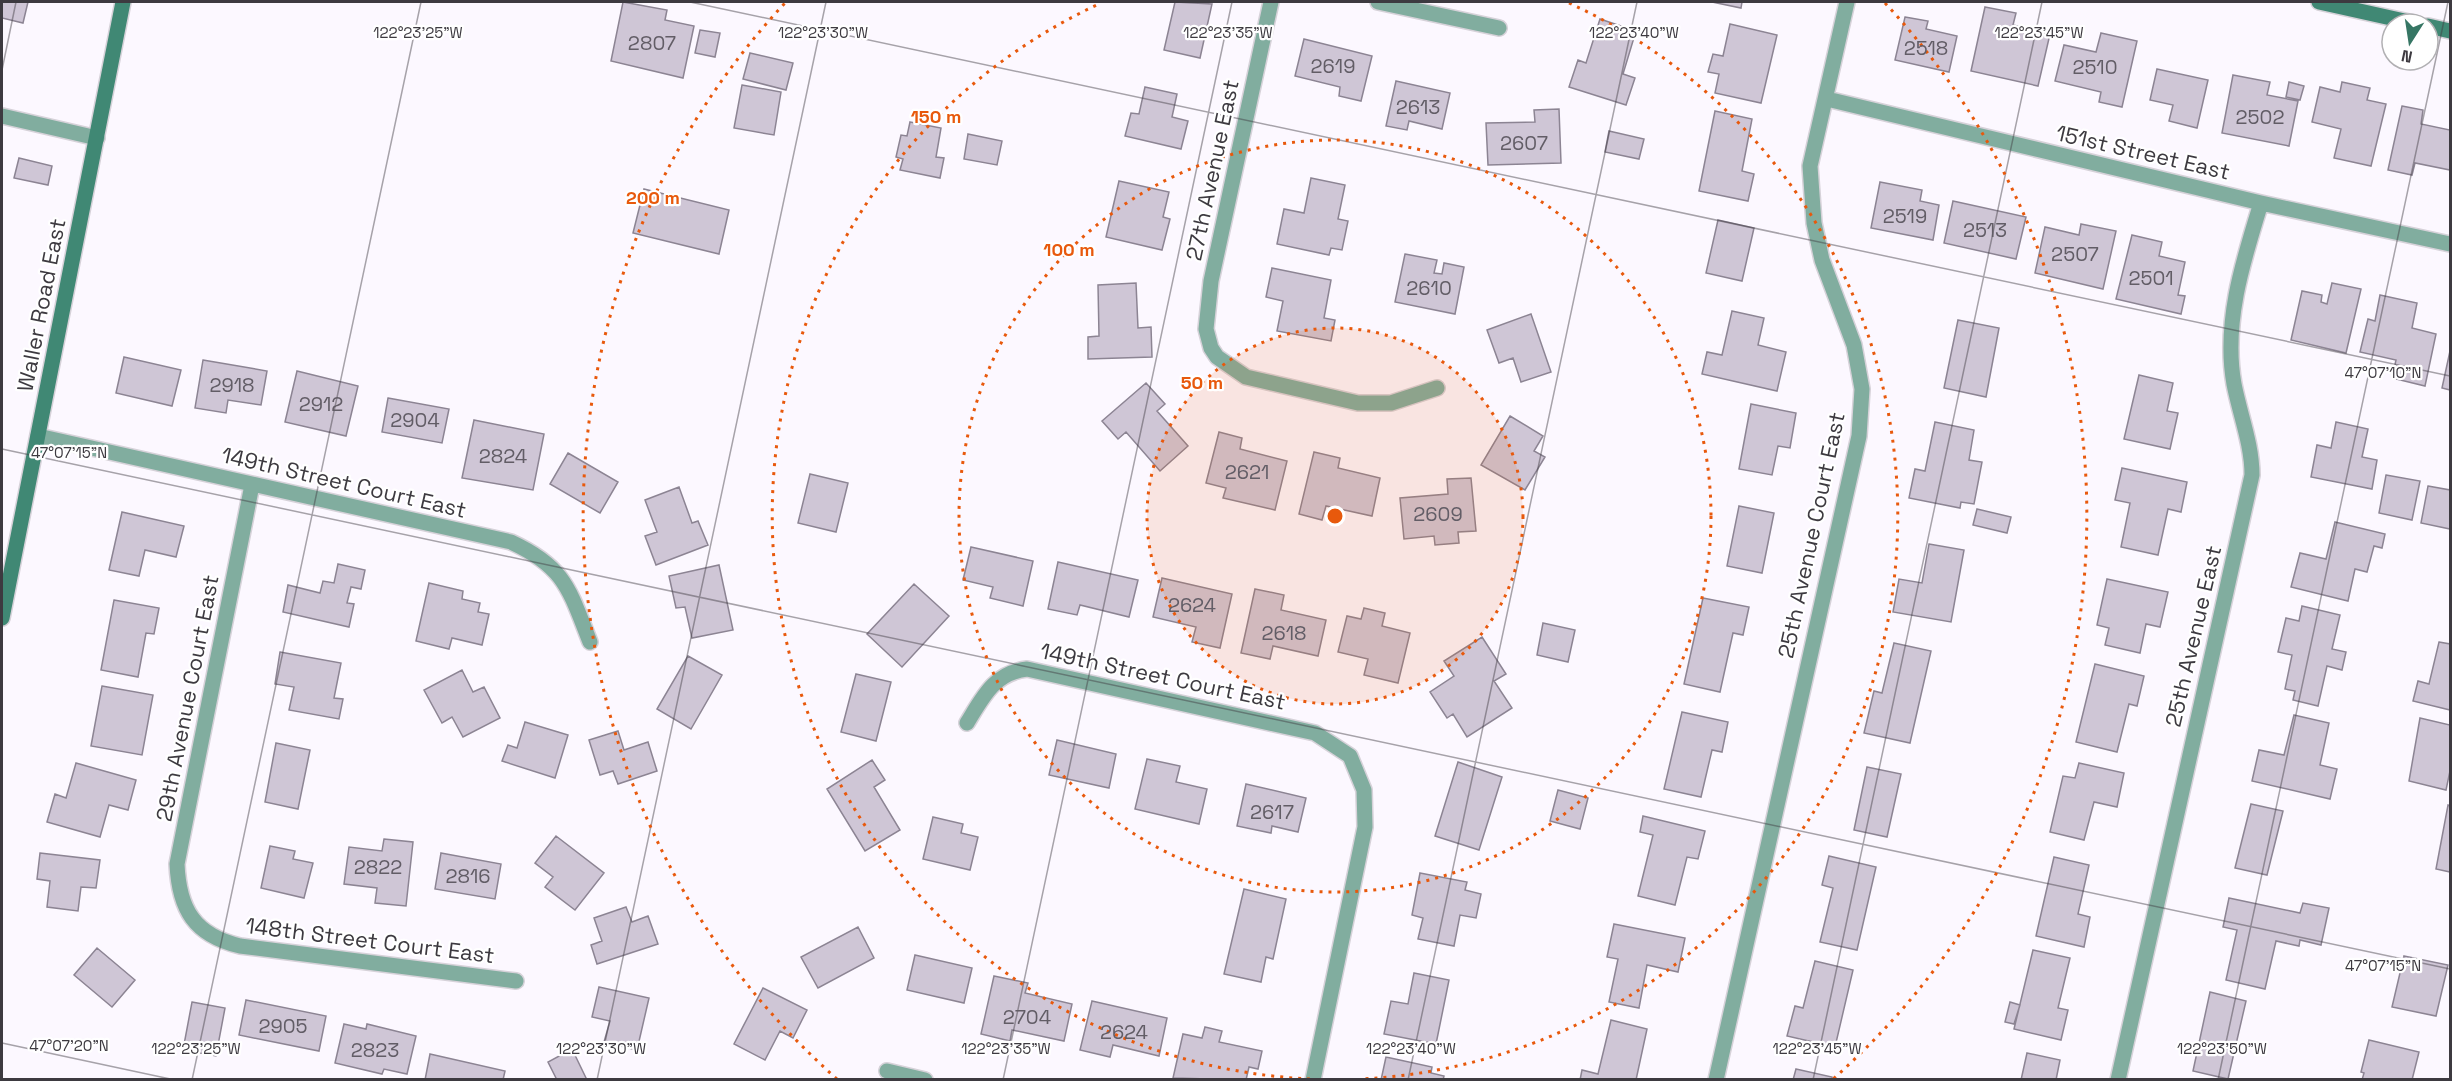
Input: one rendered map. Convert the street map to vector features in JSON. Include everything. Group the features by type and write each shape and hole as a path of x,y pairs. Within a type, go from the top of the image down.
{"street":[{"name":"Waller Road East","path":"2,618 123,2"},
{"name":"27th Avenue East","path":"1271,2 1211,281 1206,329 1211,348 1230,368 1246,377 1358,403 1391,403 1437,388"},
{"path":"1378,2 1499,28"},
{"name":"25th Avenue Court East","path":"1716,1080 1859,436 1862,389 1854,345 1822,260 1814,223 1810,166 1827,99 1847,2"},
{"path":"2319,2 2380,16"},
{"name":"151st Street East","path":"1827,99 2261,203 2451,244"},
{"path":"2,116 97,138"},
{"name":"25th Avenue East","path":"2118,1080 2252,475 2252,457 2234,385 2230,349 2232,318 2250,238 2261,203"},
{"name":"149th Street Court East","path":"38,436 511,542 539,555 569,587 590,642"},
{"name":"29th Avenue Court East","path":"191,918 182,902 177,864 252,484"},
{"name":"149th Street Court East","path":"967,723 995,681 1011,671 1027,669 1315,733 1350,756 1364,790 1365,827 1313,1080"},
{"name":"148th Street Court East","path":"191,918 211,935 240,946 516,981"},
{"path":"887,1071 925,1080"}],"building":[{"path":"2,2 28,2 23,23 2,18"},
{"path":"623,2 667,10 665,20 694,26 683,78 611,61"},
{"path":"1175,2 1212,4 1200,58 1164,50"},
{"path":"1712,2 1742,2 1741,8"},
{"path":"1985,7 2016,13 2013,25 2050,34 2038,86 1971,71"},
{"path":"1905,17 1928,21 1926,29 1957,36 1949,72 1895,60"},
{"path":"1600,19 1636,31 1623,74 1635,78 1626,105 1569,87 1578,60 1586,63"},
{"path":"1730,24 1777,35 1761,103 1715,93 1719,74 1708,72 1713,54 1723,56"},
{"path":"700,30 720,33 715,57 695,53"},
{"path":"2101,33 2137,41 2122,107 2099,102 2101,92 2055,81 2064,45 2096,52"},
{"path":"1304,39 1372,56 1361,101 1339,96 1340,87 1295,76"},
{"path":"750,53 793,63 786,90 743,79"},
{"path":"2157,69 2208,80 2197,128 2169,121 2173,105 2150,100"},
{"path":"2233,75 2270,82 2267,95 2298,101 2289,146 2222,133"},
{"path":"1396,81 1450,93 1442,129 1409,121 1407,130 1386,126"},
{"path":"2289,82 2304,86 2300,100 2286,97"},
{"path":"2342,82 2370,88 2367,100 2386,104 2371,166 2334,158 2341,129 2312,122 2320,87 2340,92"},
{"path":"742,85 781,92 774,135 734,128"},
{"path":"1145,87 1177,94 1172,117 1188,121 1181,149 1125,136 1131,113 1139,114"},
{"path":"2402,106 2423,110 2421,124 2450,130 2450,170 2415,163 2412,175 2388,170"},
{"path":"1559,109 1561,163 1488,165 1486,123 1535,122 1534,110"},
{"path":"1715,111 1752,119 1742,171 1754,174 1748,201 1699,191"},
{"path":"910,122 941,128 936,157 944,158 940,178 900,170 903,159 896,157 901,135 907,136"},
{"path":"1609,131 1644,139 1639,159 1605,152"},
{"path":"968,134 1002,141 997,165 964,159"},
{"path":"19,158 52,166 48,185 14,178"},
{"path":"1311,178 1345,185 1338,219 1348,221 1342,250 1331,248 1329,255 1277,244 1284,209 1304,213"},
{"path":"1119,181 1169,192 1163,217 1170,219 1162,250 1106,237"},
{"path":"1880,182 1922,190 1920,201 1939,205 1933,240 1871,228"},
{"path":"644,189 729,210 719,254 633,233"},
{"path":"1953,201 2026,217 2016,259 1944,243"},
{"path":"1718,220 1754,228 1742,281 1706,273"},
{"path":"2081,224 2116,231 2103,289 2035,273 2045,227 2079,235"},
{"path":"2132,235 2162,242 2159,256 2185,262 2178,295 2185,296 2181,314 2116,299"},
{"path":"1405,254 1437,260 1434,273 1442,274 1444,263 1464,267 1455,314 1395,302"},
{"path":"1272,268 1331,280 1324,318 1335,320 1331,341 1277,331 1283,301 1266,297"},
{"path":"1136,283 1138,328 1151,327 1152,357 1088,359 1088,337 1099,336 1098,285"},
{"path":"2332,283 2361,289 2346,353 2291,340 2302,291 2322,295 2321,302 2327,304"},
{"path":"2380,295 2417,303 2412,328 2436,334 2425,386 2392,378 2396,360 2360,352 2368,319 2375,321"},
{"path":"1732,311 1764,318 1758,345 1786,352 1777,391 1702,374 1707,352 1722,355"},
{"path":"1531,314 1551,372 1521,382 1513,358 1499,363 1487,330"},
{"path":"1958,320 1999,328 1986,397 1944,388"},
{"path":"2450,351 2450,390 2442,388"},
{"path":"124,357 181,370 172,406 116,393"},
{"path":"203,360 267,371 261,405 228,400 226,413 195,408"},
{"path":"297,371 358,386 346,436 285,422"},
{"path":"2139,375 2173,383 2167,411 2178,413 2170,449 2124,439"},
{"path":"1146,383 1165,404 1157,411 1188,446 1160,471 1126,432 1118,439 1102,421"},
{"path":"388,398 449,409 442,443 382,432"},
{"path":"1751,404 1796,413 1790,448 1778,446 1772,475 1739,469"},
{"path":"1510,416 1543,436 1534,451 1545,457 1525,490 1481,465"},
{"path":"474,420 544,434 533,490 462,478"},
{"path":"1935,422 1974,430 1969,460 1982,462 1974,504 1961,502 1960,508 1909,498 1915,469 1925,471"},
{"path":"2336,422 2368,429 2362,457 2377,460 2372,489 2311,477 2317,445 2331,448"},
{"path":"1219,432 1242,438 1240,449 1287,461 1275,510 1223,498 1226,488 1206,483"},
{"path":"1314,452 1340,458 1338,468 1380,478 1372,516 1326,506 1322,520 1299,514"},
{"path":"568,453 618,482 600,513 550,484"},
{"path":"2122,468 2187,482 2181,512 2168,509 2158,555 2121,547 2130,503 2115,500"},
{"path":"810,474 848,483 836,532 798,523"},
{"path":"2386,475 2420,481 2412,520 2379,513"},
{"path":"1471,478 1476,531 1458,532 1459,543 1435,545 1434,536 1404,539 1400,498 1448,494 1447,479"},
{"path":"2428,486 2450,490 2450,529 2421,523"},
{"path":"679,487 692,523 698,521 708,545 656,565 645,536 657,532 645,500"},
{"path":"1739,506 1774,513 1762,573 1727,566"},
{"path":"1977,509 2011,517 2007,533 1973,525"},
{"path":"122,512 184,526 176,557 145,550 139,576 109,570"},
{"path":"2335,522 2385,534 2382,548 2374,546 2367,572 2355,569 2348,601 2291,587 2300,553 2326,559"},
{"path":"1929,544 1964,550 1951,622 1893,612 1899,579 1922,583"},
{"path":"971,547 1033,561 1023,606 990,598 993,587 963,580"},
{"path":"1058,562 1138,580 1129,617 1080,605 1077,615 1048,609"},
{"path":"338,564 365,570 361,589 351,587 347,603 354,604 349,627 283,612 288,585 320,593 323,581 334,583"},
{"path":"719,565 733,630 692,638 685,607 676,608 669,576"},
{"path":"1162,578 1232,594 1220,648 1192,642 1196,627 1153,617"},
{"path":"2107,579 2168,592 2160,627 2146,624 2140,653 2105,645 2109,628 2097,625"},
{"path":"429,583 463,591 462,599 480,603 478,612 489,614 482,645 452,638 449,649 416,641"},
{"path":"914,584 949,616 902,667 867,634"},
{"path":"1255,589 1284,595 1281,610 1326,620 1318,656 1273,646 1270,659 1241,653"},
{"path":"1703,598 1749,607 1743,635 1733,633 1720,692 1684,684"},
{"path":"114,600 159,608 154,634 146,633 138,677 101,670"},
{"path":"2302,606 2340,615 2332,649 2346,652 2342,670 2327,666 2318,706 2293,700 2295,691 2285,689 2292,655 2278,652 2286,618 2299,621"},
{"path":"1364,608 1385,613 1382,626 1410,633 1398,683 1364,675 1368,659 1338,652 1347,616 1361,619"},
{"path":"1543,623 1575,630 1568,662 1537,655"},
{"path":"1482,637 1506,674 1494,681 1512,708 1467,737 1453,714 1447,718 1430,692 1454,676 1444,661"},
{"path":"2439,642 2450,644 2450,710 2413,701 2418,681 2429,684"},
{"path":"1894,643 1931,651 1910,743 1864,733 1874,691 1882,693"},
{"path":"280,652 341,663 334,698 343,699 339,719 289,710 294,687 275,684"},
{"path":"688,656 722,675 691,729 657,709"},
{"path":"2095,664 2144,676 2137,706 2129,704 2117,752 2076,742"},
{"path":"462,670 473,692 484,687 500,718 463,737 452,717 442,723 424,690"},
{"path":"856,674 891,682 876,741 841,732"},
{"path":"102,686 153,695 142,755 91,746"},
{"path":"1682,712 1728,722 1722,752 1712,750 1701,797 1664,789"},
{"path":"2294,715 2329,723 2320,765 2337,769 2330,799 2252,781 2259,750 2284,755"},
{"path":"2420,718 2450,725 2450,771 2446,790 2409,781"},
{"path":"525,722 568,735 555,778 502,761 508,745 517,748"},
{"path":"618,731 624,750 648,742 657,771 618,784 613,771 600,775 589,740"},
{"path":"1057,740 1116,754 1109,788 1049,775"},
{"path":"276,743 310,750 298,809 265,802"},
{"path":"1147,759 1180,766 1176,782 1207,789 1199,824 1135,809"},
{"path":"872,760 885,780 874,787 900,830 865,851 827,789"},
{"path":"1458,762 1502,777 1479,850 1435,836"},
{"path":"76,763 136,780 128,810 109,805 100,837 47,822 55,794 66,798"},
{"path":"2079,763 2124,773 2117,807 2094,802 2084,840 2050,832 2063,776 2075,778"},
{"path":"1867,767 1901,774 1887,837 1854,830"},
{"path":"1246,784 1306,798 1298,832 1272,826 1271,833 1237,826"},
{"path":"1558,790 1588,798 1580,829 1550,821"},
{"path":"2251,804 2283,811 2267,875 2235,868"},
{"path":"2448,805 2450,806 2450,872 2436,869"},
{"path":"1643,816 1705,831 1698,859 1687,857 1675,905 1638,896 1653,835 1640,832"},
{"path":"933,817 963,824 961,833 978,837 970,870 923,859"},
{"path":"556,836 604,873 575,910 545,887 553,877 535,863"},
{"path":"384,839 413,842 406,906 375,903 377,888 344,884 349,847 382,851"},
{"path":"270,846 295,851 293,859 313,863 304,898 261,888"},
{"path":"40,853 100,860 96,888 81,887 78,911 47,907 50,881 37,879"},
{"path":"441,853 501,864 495,899 435,889"},
{"path":"1829,856 1876,867 1857,950 1820,942 1833,888 1822,885"},
{"path":"2054,857 2089,865 2078,914 2090,917 2084,947 2036,936"},
{"path":"1420,873 1467,882 1465,890 1481,894 1476,918 1460,915 1454,946 1418,939 1423,918 1412,915"},
{"path":"1244,889 1286,899 1273,959 1266,957 1261,982 1224,974"},
{"path":"2229,898 2300,913 2303,903 2329,908 2321,945 2300,940 2299,946 2276,941 2265,989 2226,980 2237,930 2223,927"},
{"path":"626,907 632,922 648,916 658,944 597,964 591,945 602,941 594,918"},
{"path":"1614,924 1685,938 1678,972 1647,965 1639,1008 1609,1002 1618,959 1607,957"},
{"path":"858,927 874,958 818,988 801,957"},
{"path":"97,948 135,980 112,1007 74,975"},
{"path":"2033,950 2070,958 2058,1008 2068,1010 2061,1040 2014,1029"},
{"path":"915,955 972,968 964,1003 907,990"},
{"path":"2404,956 2448,965 2436,1016 2392,1007"},
{"path":"1815,961 1853,970 1835,1047 1787,1036 1795,1006 1803,1008"},
{"path":"1414,973 1449,980 1436,1044 1384,1034 1391,1001 1408,1004"},
{"path":"994,976 1028,983 1025,993 1072,1004 1064,1041 1012,1030 1010,1041 981,1034"},
{"path":"599,987 649,998 637,1050 604,1042 610,1021 592,1017"},
{"path":"763,988 807,1010 793,1038 780,1031 765,1060 734,1044"},
{"path":"2210,992 2246,1001 2228,1079 2193,1071"},
{"path":"246,1000 326,1016 319,1051 239,1035"},
{"path":"1092,1001 1167,1018 1159,1056 1113,1045 1110,1057 1080,1050"},
{"path":"192,1002 225,1008 216,1056 183,1050"},
{"path":"2010,1002 2020,1005 2014,1024 2005,1022"},
{"path":"1611,1020 1647,1029 1636,1080 1580,1080 1582,1070 1598,1074"},
{"path":"344,1024 366,1029 367,1024 416,1036 407,1074 384,1069 382,1074 335,1063"},
{"path":"1205,1027 1222,1031 1219,1042 1262,1051 1258,1069 1249,1067 1246,1080 1173,1078 1183,1034 1202,1038"},
{"path":"2369,1040 2419,1052 2412,1080 2362,1080 2364,1073 2361,1072"},
{"path":"572,1049 587,1080 557,1080 548,1062"},
{"path":"2027,1053 2060,1060 2056,1080 2021,1080"},
{"path":"430,1054 505,1071 503,1080 425,1080"},
{"path":"1386,1057 1432,1067 1431,1073 1444,1076 1443,1080 1381,1080"},
{"path":"1796,1069 1832,1077 1832,1080 1793,1080"}]}
